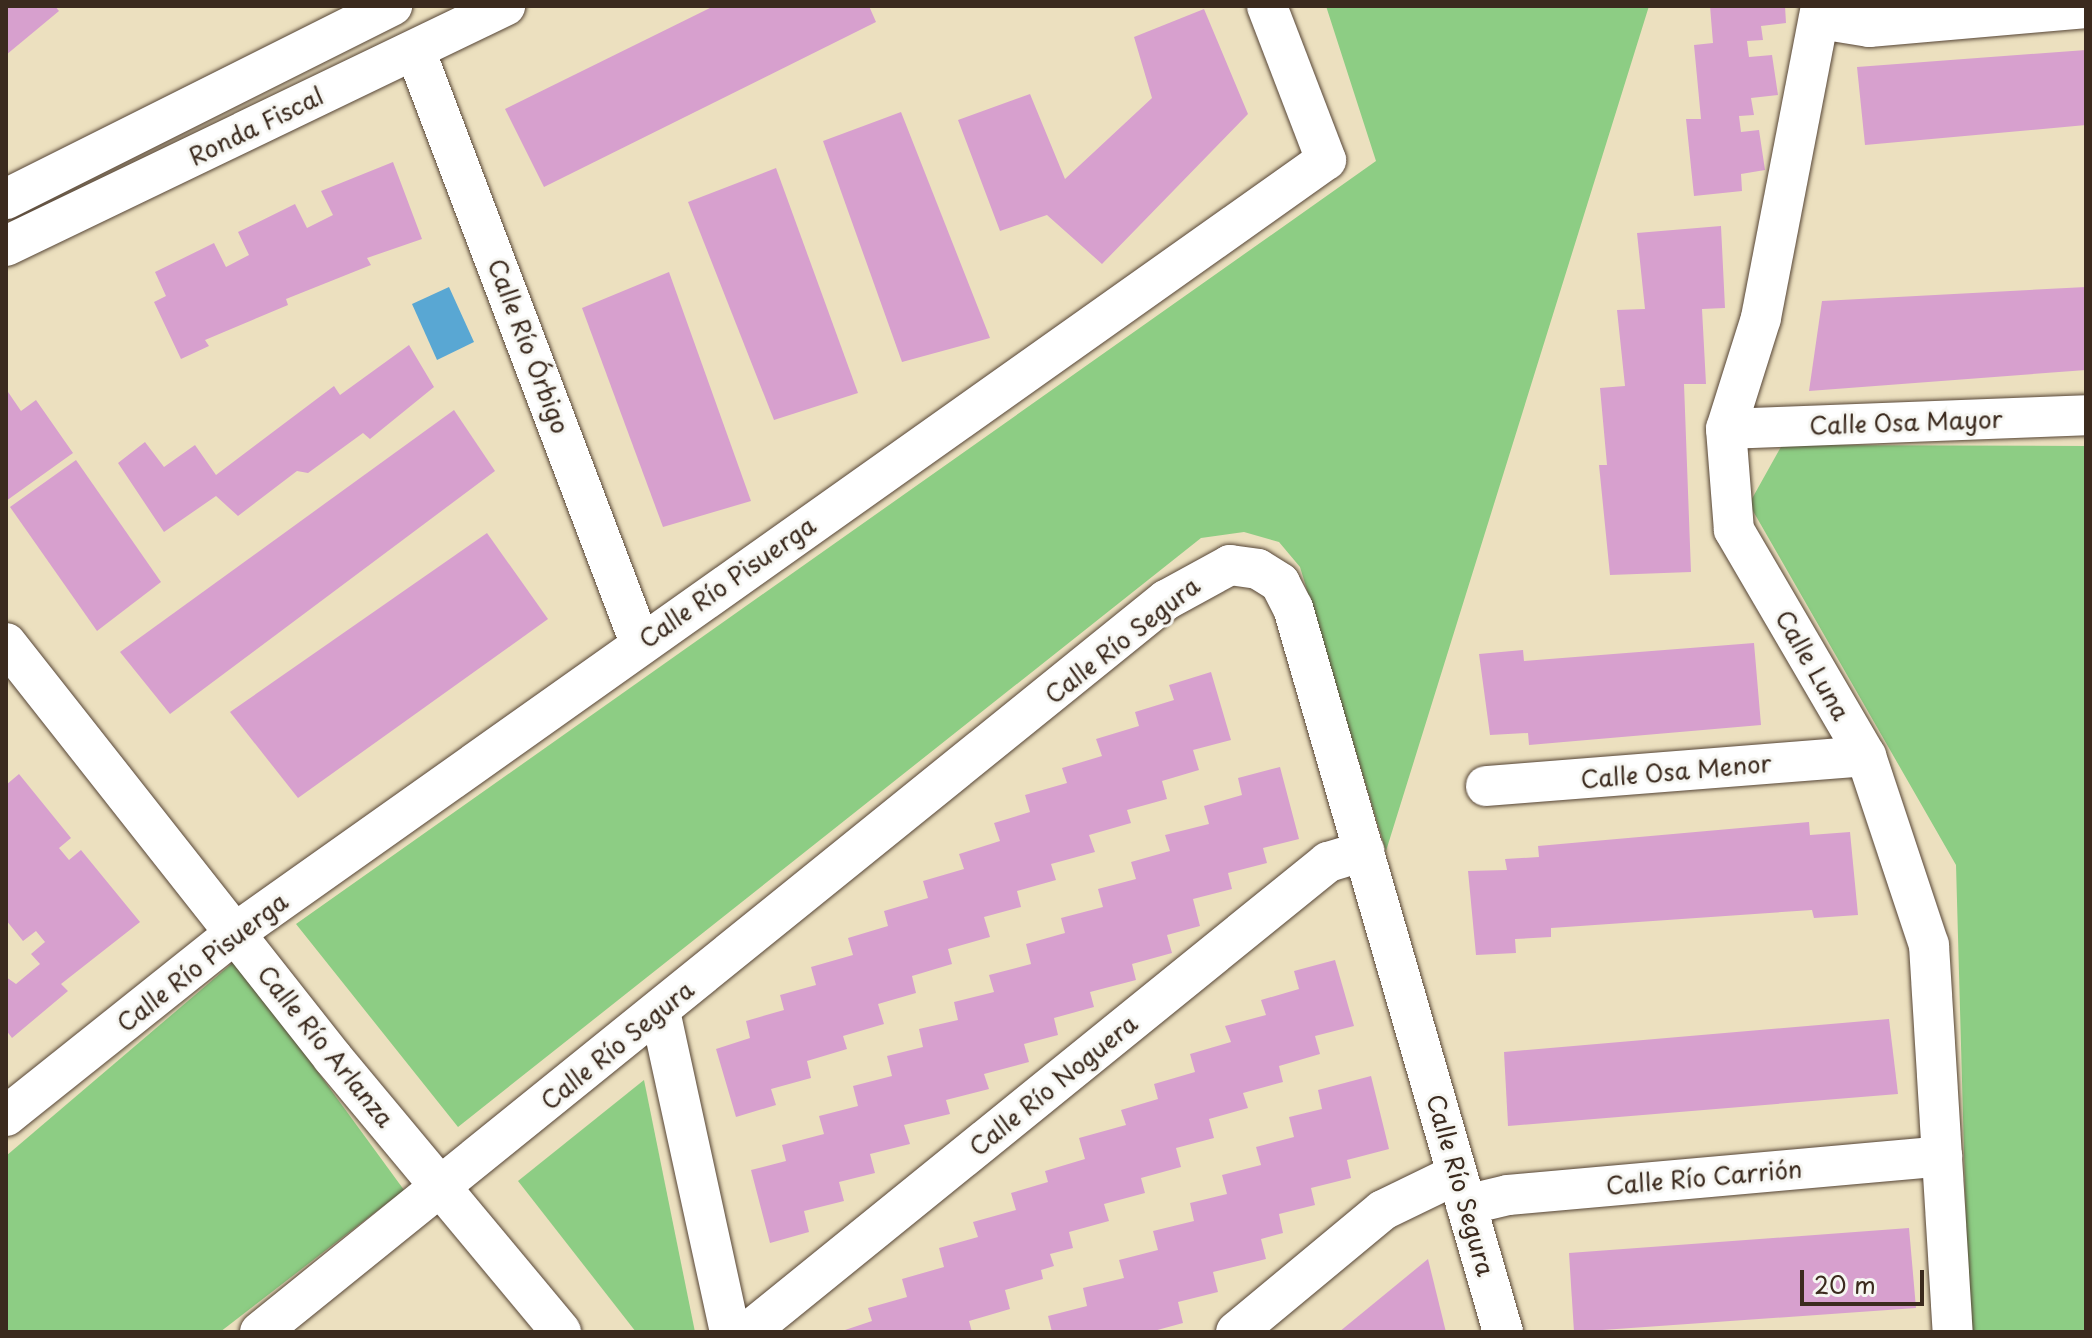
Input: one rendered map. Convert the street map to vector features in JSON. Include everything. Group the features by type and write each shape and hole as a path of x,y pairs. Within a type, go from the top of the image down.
{"street":[{"name":"Ronda Fiscal","path":"6,246 505,6"},
{"name":"Calle Río Pisuerga","path":"6,1116 235,933 640,643 1326,160 1267,6"},
{"name":"Ronda Fiscal","path":"6,199 389,7"},
{"path":"1821,12 1869,27 2086,8"},
{"name":"Calle Luna","path":"1821,12 1761,318 1726,429 1734,530 1866,756 1929,945 1953,1332"},
{"name":"Calle Río Órbigo","path":"415,50 640,643"},
{"name":"Calle Osa Mayor","path":"1726,429 2086,415"},
{"name":"Calle Río Segura","path":"260,1332 1166,600 1230,565 1258,569 1280,583 1293,608 1503,1332"},
{"name":"Calle Río Arlanza","path":"6,643 235,933 561,1332"},
{"name":"Calle Osa Menor","path":"1486,786 1866,756"},
{"name":"Calle Río Noguera","path":"748,1332 1328,862 1364,851"},
{"path":"660,1011 730,1332"},
{"name":"Calle Río Carrión","path":"1236,1332 1383,1210 1462,1190 1508,1195 1942,1156"}],"green space":[{"path":"1326,6 1649,6 1386,851 1300,567 1279,542 1244,532 1201,538 458,1127 296,924 1376,161"},
{"path":"1782,445 2086,446 2086,1332 1969,1332 1956,865 1749,504"},
{"path":"236,960 404,1190 220,1332 6,1332 6,1156"},
{"path":"644,1080 695,1332 636,1332 518,1181"}],"water":[{"path":"449,287 474,342 437,360 412,304"}],"building":[{"path":"6,6 55,6 59,11 6,55"},
{"path":"714,6 869,6 876,22 544,187 505,109"},
{"path":"1710,6 1785,6 1786,23 1761,26 1763,40 1747,41 1749,57 1772,55 1778,95 1751,98 1754,115 1739,116 1741,132 1759,130 1765,170 1741,174 1742,191 1694,196 1686,119 1701,119 1694,45 1713,43"},
{"path":"1204,9 1248,114 1102,264 1047,215 1000,231 958,120 1030,94 1065,179 1152,98 1134,37"},
{"path":"2086,50 2086,125 1865,145 1857,67"},
{"path":"901,112 990,338 902,362 823,141"},
{"path":"393,162 422,239 367,258 371,265 286,299 288,305 205,340 209,346 181,359 154,302 166,296 155,272 214,243 226,267 249,255 238,232 295,204 307,228 333,215 321,191"},
{"path":"776,168 858,393 774,420 688,202"},
{"path":"1721,226 1725,308 1702,309 1706,384 1684,384 1691,572 1610,575 1599,465 1607,465 1600,388 1625,386 1617,310 1645,309 1637,233"},
{"path":"669,272 751,501 663,527 582,308"},
{"path":"2086,287 2086,370 1809,391 1822,301"},
{"path":"409,345 434,387 370,439 363,433 308,473 297,471 238,516 216,496 164,532 118,463 145,442 164,467 195,445 216,475 334,386 340,395"},
{"path":"6,389 21,411 36,400 73,453 6,501"},
{"path":"454,410 495,471 170,714 120,652"},
{"path":"76,460 161,582 97,631 10,507"},
{"path":"487,533 548,619 298,798 230,712"},
{"path":"1754,643 1761,725 1529,745 1528,733 1490,735 1479,654 1523,650 1524,661"},
{"path":"1211,672 1231,740 1193,750 1199,770 1162,781 1167,799 1127,810 1131,823 1089,835 1095,852 1051,864 1056,880 1017,891 1021,907 984,917 990,937 948,949 952,964 912,976 916,993 878,1004 884,1024 843,1036 847,1049 807,1061 811,1078 771,1089 776,1105 736,1117 716,1049 750,1038 746,1021 784,1010 780,995 816,985 811,967 853,955 848,938 888,926 884,911 928,898 923,881 964,869 959,854 1000,841 994,823 1030,812 1025,795 1067,783 1062,768 1102,756 1096,739 1139,726 1135,712 1174,700 1169,685"},
{"path":"1280,767 1299,839 1263,848 1267,863 1228,873 1232,889 1193,899 1200,926 1167,935 1172,953 1132,964 1136,980 1090,992 1094,1007 1054,1018 1058,1035 1024,1044 1029,1062 984,1074 989,1089 946,1100 950,1114 904,1125 910,1144 870,1154 875,1173 839,1182 844,1201 804,1211 809,1232 770,1243 751,1170 786,1161 782,1145 824,1134 819,1116 858,1106 853,1086 892,1076 887,1056 923,1047 919,1029 958,1020 954,1002 994,992 989,975 1031,964 1026,944 1065,933 1061,918 1103,907 1098,889 1136,879 1131,862 1170,851 1165,835 1209,824 1204,806 1242,795 1238,778"},
{"path":"19,774 71,838 59,848 69,860 81,850 140,922 61,984 68,991 12,1038 6,1030 6,977 16,984 40,964 31,954 45,942 36,931 23,941 6,920 6,785"},
{"path":"1809,822 1810,835 1850,832 1858,915 1814,918 1812,910 1551,928 1551,937 1515,939 1516,953 1476,955 1468,871 1507,870 1505,859 1539,857 1538,846"},
{"path":"1335,960 1354,1026 1315,1036 1320,1054 1279,1066 1283,1082 1243,1093 1248,1108 1209,1119 1214,1138 1176,1148 1181,1167 1141,1178 1145,1193 1104,1204 1109,1221 1069,1232 1073,1248 1050,1254 1054,1266 1041,1270 1043,1279 1005,1290 1010,1309 969,1321 972,1332 839,1332 872,1321 868,1308 907,1297 902,1279 944,1267 939,1248 978,1237 973,1222 1016,1210 1011,1193 1048,1182 1045,1171 1085,1159 1079,1138 1126,1125 1121,1110 1158,1099 1154,1084 1195,1072 1190,1054 1231,1042 1225,1026 1266,1015 1261,1000 1299,989 1294,971"},
{"path":"1889,1019 1898,1094 1508,1126 1504,1052"},
{"path":"1371,1076 1389,1149 1347,1160 1351,1178 1311,1188 1315,1205 1279,1214 1283,1233 1261,1239 1266,1259 1213,1272 1218,1292 1178,1302 1183,1323 1150,1332 1052,1332 1048,1316 1087,1306 1083,1288 1124,1278 1119,1260 1158,1250 1153,1231 1194,1221 1190,1203 1227,1194 1222,1175 1261,1165 1256,1147 1294,1137 1289,1117 1322,1109 1318,1090"},
{"path":"1909,1228 1916,1308 1574,1332 1569,1253"},
{"path":"1428,1259 1446,1332 1339,1332"}]}
